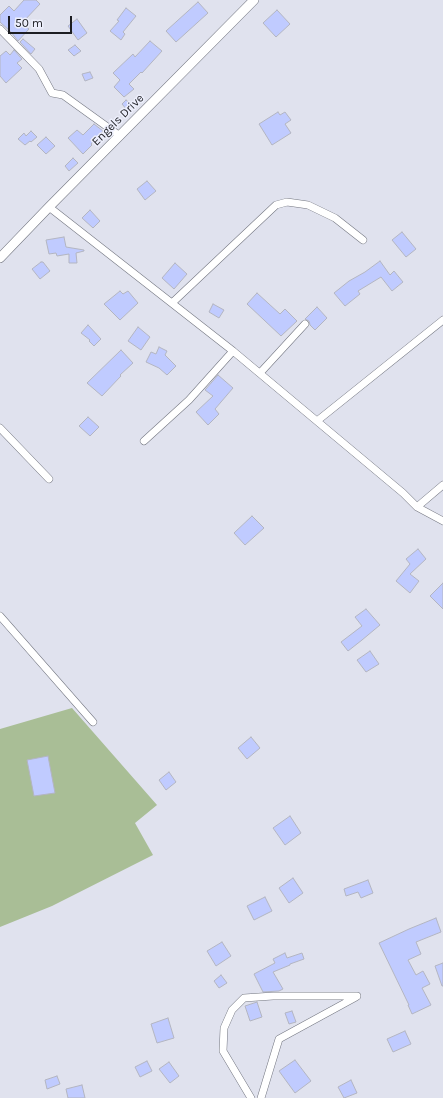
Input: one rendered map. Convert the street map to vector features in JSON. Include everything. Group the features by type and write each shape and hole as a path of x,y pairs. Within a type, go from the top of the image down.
{"street":[{"name":"Engels Drive","path":"0,258 254,0"},
{"path":"0,29 39,70 52,93 63,95 120,136"},
{"path":"172,303 276,205 287,202 308,205 335,218 363,240"},
{"path":"49,207 260,373 403,493 417,507 443,521"},
{"path":"317,421 443,320"},
{"path":"260,373 305,324"},
{"path":"144,441 189,400 233,351"},
{"path":"0,428 49,479"},
{"path":"417,507 443,485"},
{"path":"0,616 93,722"},
{"path":"251,1098 222,1051 224,1028 232,1010 244,998 273,996 357,996 279,1039 261,1098"}],"green space":[{"path":"72,708 157,805 135,823 153,855 52,906 0,927 0,729"}],"building":[{"path":"24,0 36,0 40,4 22,23 29,29 18,41 0,22 0,15 9,6 14,11"},
{"path":"198,2 208,13 176,42 166,31"},
{"path":"126,8 136,16 123,32 125,34 121,40 110,31 119,21 117,20"},
{"path":"277,10 290,24 276,37 263,23"},
{"path":"77,19 87,33 78,40 68,26"},
{"path":"23,39 35,49 31,54 20,42"},
{"path":"150,41 162,51 142,73 141,72 129,84 134,89 124,97 114,87 120,80 113,73 133,54 135,57"},
{"path":"75,45 81,51 74,56 68,50"},
{"path":"14,50 22,59 17,63 22,68 6,83 0,76 0,56 6,51 10,55"},
{"path":"90,72 93,78 85,81 82,74"},
{"path":"126,100 132,105 127,110 122,104"},
{"path":"278,112 280,115 285,112 291,120 285,124 291,133 272,145 259,124"},
{"path":"94,124 103,131 83,154 68,138 77,130 83,135"},
{"path":"31,131 37,137 31,142 30,141 25,145 18,139 24,133 26,136"},
{"path":"46,137 55,146 46,154 37,145"},
{"path":"73,158 78,163 69,171 65,166"},
{"path":"147,181 156,191 145,200 137,189"},
{"path":"90,210 100,221 93,228 82,218"},
{"path":"402,232 416,249 406,257 392,240"},
{"path":"64,237 66,247 84,250 76,253 77,263 69,263 69,254 57,256 56,253 49,254 46,240"},
{"path":"380,261 390,275 394,271 403,282 392,291 381,277 358,291 360,294 345,306 334,293 349,281"},
{"path":"43,262 50,271 40,279 32,269"},
{"path":"175,263 187,274 174,289 162,278"},
{"path":"120,291 123,294 128,291 138,303 120,320 104,304"},
{"path":"257,293 280,314 285,309 297,321 281,336 247,304"},
{"path":"213,304 224,310 219,318 209,312"},
{"path":"317,307 327,318 315,330 310,325 309,321 305,319"},
{"path":"88,325 101,339 94,346 89,341 90,340 81,333"},
{"path":"138,327 150,337 141,350 128,341"},
{"path":"159,347 167,351 165,355 176,366 167,375 159,368 146,362 151,352 156,354"},
{"path":"121,350 133,363 120,375 121,376 102,396 87,383"},
{"path":"218,375 233,388 215,409 219,414 208,425 196,412 213,396 205,390"},
{"path":"88,417 99,427 90,436 79,426"},
{"path":"252,516 264,528 245,545 234,533"},
{"path":"418,549 426,559 410,574 419,581 410,593 396,581 410,564 406,559"},
{"path":"443,583 443,609 430,596"},
{"path":"366,609 380,625 348,651 341,642 362,626 355,617"},
{"path":"370,651 379,664 366,672 357,660"},
{"path":"251,737 260,748 247,759 238,748"},
{"path":"48,756 55,793 34,796 27,760"},
{"path":"169,772 176,782 166,790 159,780"},
{"path":"290,816 301,833 285,845 273,828"},
{"path":"293,878 303,893 289,903 279,888"},
{"path":"368,880 373,893 361,898 358,892 346,896 344,889"},
{"path":"265,897 272,911 254,920 247,906"},
{"path":"436,918 441,932 416,942 421,954 408,960 416,975 423,971 430,984 422,988 431,1005 412,1014 379,943"},
{"path":"222,942 231,956 216,966 207,951"},
{"path":"285,953 287,958 302,953 304,959 273,972 283,989 279,991 263,992 254,974 275,963 273,959"},
{"path":"443,963 443,986 442,986 435,966"},
{"path":"221,975 227,983 219,988 214,981"},
{"path":"257,1002 262,1017 250,1021 245,1006"},
{"path":"292,1011 296,1022 289,1024 285,1013"},
{"path":"168,1018 174,1038 157,1043 151,1024"},
{"path":"405,1031 411,1044 393,1052 387,1039"},
{"path":"295,1060 311,1081 295,1093 279,1071"},
{"path":"147,1061 152,1071 140,1077 135,1067"},
{"path":"169,1062 179,1076 170,1083 159,1069"},
{"path":"57,1076 60,1084 47,1089 45,1080"},
{"path":"351,1080 357,1093 344,1098 338,1087"},
{"path":"82,1085 85,1098 68,1098 66,1089"}]}
